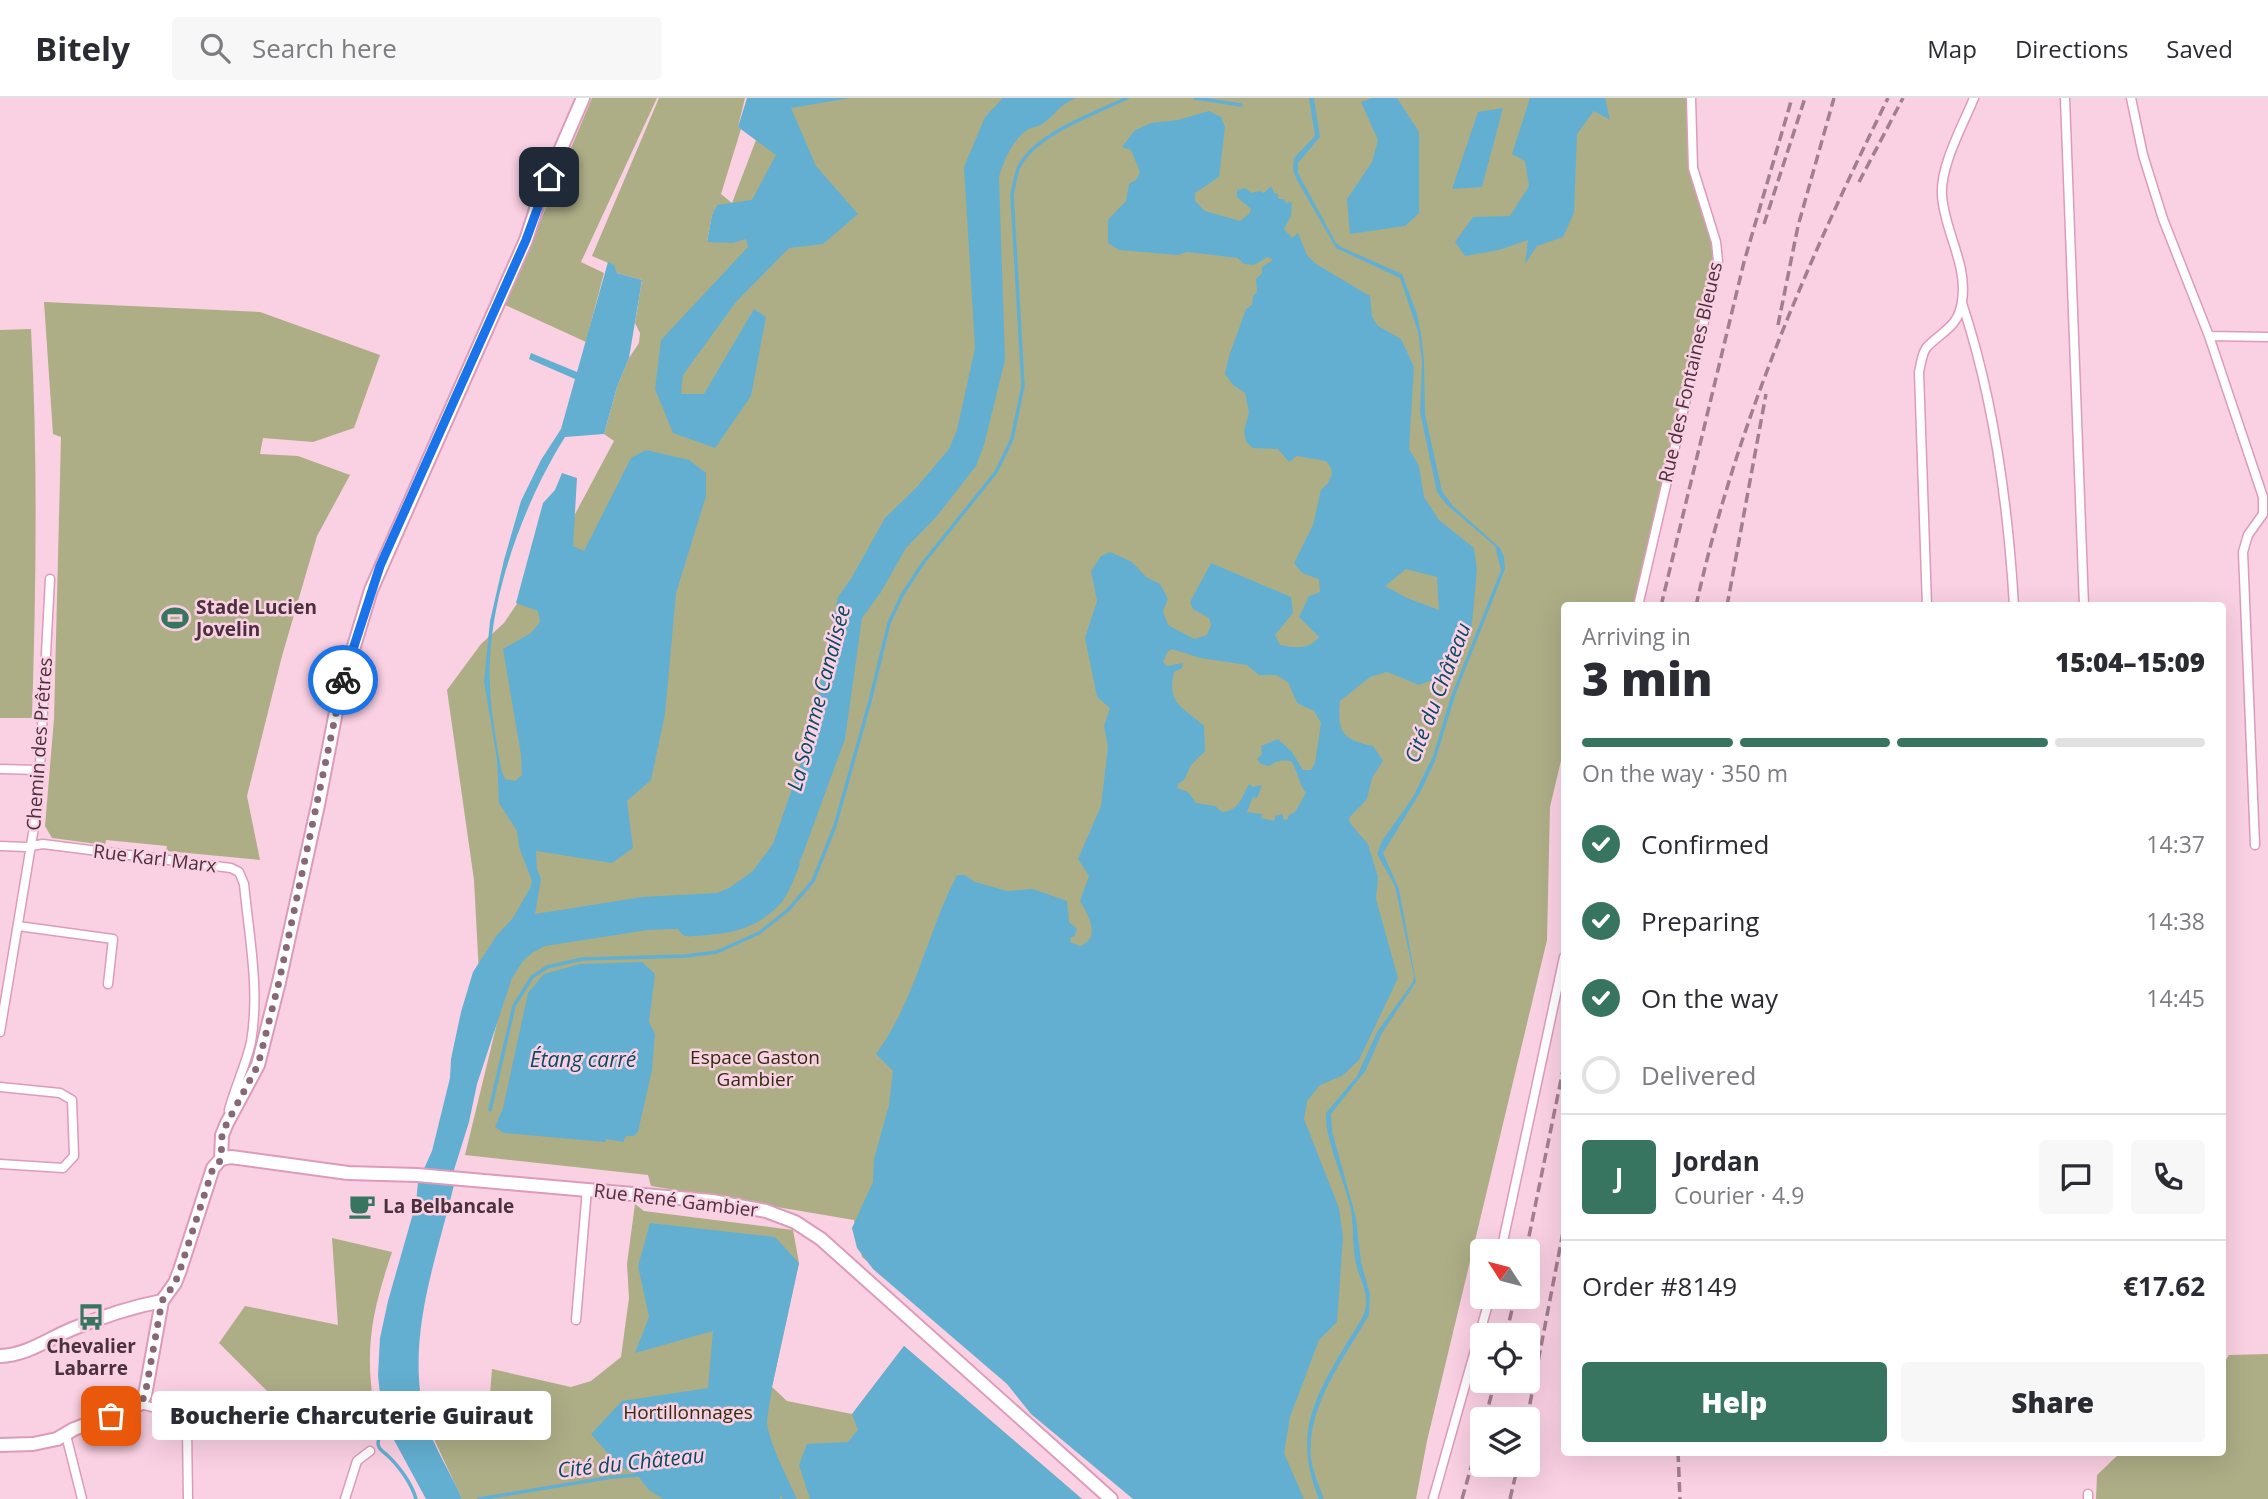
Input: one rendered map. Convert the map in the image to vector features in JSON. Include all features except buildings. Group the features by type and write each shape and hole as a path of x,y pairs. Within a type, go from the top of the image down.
{"street":[{"path":"140,1404 145,1395 162,1301 175,1283 213,1168 221,1160 222,1135 258,1065 318,804 339,695 371,590 526,240 540,197 583,98"},
{"name":"Rue des Fontaines Bleues","path":"1639,602 1718,261 1716,242 1693,168 1691,98"},
{"path":"1927,602 1919,372 1926,347 1947,331 1957,317 1962,303 1963,286 1942,192 1956,140 1974,98"},
{"path":"2065,98 2084,602"},
{"path":"2131,98 2143,155 2163,219 2209,336 2263,497 2263,514 2248,535 2243,552 2255,845"},
{"path":"1962,303 1975,340 1989,408 2010,535 2014,602"},
{"path":"2209,336 2268,337"},
{"name":"Chemin des Prêtres","path":"0,1032 38,803 50,579"},
{"path":"0,769 39,770"},
{"name":"Rue Karl Marx","path":"0,846 43,844 231,868 239,872 244,884 254,983 254,1017 250,1045 229,1108 231,1116"},
{"path":"18,926 113,939 108,984"},
{"path":"1504,1239 1561,972"},
{"path":"0,1087 60,1093 72,1100 74,1156 63,1168 0,1164"},
{"name":"Rue René Gambier","path":"221,1160 231,1157 348,1173 417,1175 461,1181 587,1189 766,1210 795,1222 821,1239 1111,1499"},
{"path":"576,1320 587,1189"},
{"path":"0,1356 28,1350 104,1316 162,1301"},
{"path":"1433,1499 1487,1309"},
{"path":"0,1445 43,1442 140,1404 182,1415 187,1428 188,1499"},
{"path":"66,1435 82,1499"},
{"path":"345,1499 357,1461 370,1451"}],"green space":[{"path":"592,98 657,98 581,262 604,273 586,342 505,305"},
{"name":"Espace Gaston Gambier","path":"659,98 745,98 738,127 741,129 721,194 732,203 772,98 1691,98 1692,155 1718,261 1639,602 1561,602 1561,761 1550,807 1547,940 1475,1239 1470,1239 1470,1261 1427,1441 1416,1499 1150,1499 862,1257 854,1220 651,1186 648,1175 465,1155 498,1019 480,993 474,880 447,690 481,644 504,623 566,531 614,441 604,434 617,387 629,358 639,343 640,333 635,323 642,280 617,273 613,265 592,256","holes":["732,204 707,242 712,215 717,206"]},
{"name":"Stade Lucien Jovelin","path":"44,302 260,312 380,355 354,428 313,442 263,438 260,454 298,456 350,475 317,536 282,656 247,796 260,860 166,851 167,846 106,840 105,845 52,838 45,826 54,719 61,437 53,434"},
{"path":"31,329 36,524 32,718 0,718 0,330"},
{"name":"Hortillonnages","path":"635,1204 644,1211 793,1230 799,1263 772,1387 787,1401 852,1414 904,1346 1082,1499 462,1499 426,1422 484,1418 503,1423 490,1394 492,1369 571,1387 591,1381 621,1357 629,1298 627,1264"},
{"path":"332,1238 392,1252 372,1328 370,1365 374,1407 347,1406 339,1399 277,1401 219,1343 245,1306 338,1325"},
{"path":"2268,1354 2268,1499 2096,1499 2097,1475 2117,1456 2226,1456 2226,1360 2229,1355"}],"water":[{"path":"747,98 850,98 791,108 816,166 858,214 823,244 789,248 736,302 683,375 681,394 704,394 754,309 766,317 751,396 715,448 673,433 655,389 661,340 748,247 746,239 733,243 707,242 712,215 717,205 752,200 776,155 738,127"},
{"path":"1003,98 1077,98 1066,103 1042,124 1022,134 1003,164 999,177 1005,360 984,445 976,466 937,516 906,548 881,592 862,618 845,739 801,859 789,877 765,901 739,918 700,928 648,930 545,946 523,961 512,978 477,1084 469,1122 453,1173 454,1185 431,1272 420,1332 420,1391 426,1421 462,1499 426,1499 388,1429 381,1405 378,1375 380,1338 416,1203 418,1182 432,1151 450,1078 451,1059 461,1012 473,972 497,935 513,918 532,881 519,847 517,831 499,803 497,759 484,682 490,621 521,501 541,460 561,429 575,379 529,359 531,353 577,372 608,262 614,265 617,273 642,280 629,358 617,387 604,434 565,437 537,488 505,574 492,632 490,674 495,730 505,779 515,781 522,775 503,649 531,633 540,622 538,611 516,603 543,503 555,490 562,473 577,478 573,546 584,551 631,458 646,450 689,460 706,473 706,496 676,593 665,714 651,780 627,801 633,848 612,863 536,851 537,869 541,879 535,914 642,897 717,893 752,872 773,844 810,736 838,597 885,518 916,488 949,449 957,430 975,348 964,167 985,117"},
{"path":"1309,98 1314,98 1320,137 1298,163 1298,173 1336,243 1402,274 1417,314 1421,334 1425,414 1442,491 1453,506 1500,548 1505,569 1456,693 1435,761 1421,791 1383,853 1399,889 1416,982 1382,1033 1366,1070 1331,1114 1332,1131 1356,1218 1361,1262 1370,1294 1369,1315 1329,1383 1315,1420 1311,1458 1324,1499 1319,1499 1311,1476 1307,1437 1310,1418 1324,1383 1363,1316 1366,1306 1364,1288 1355,1259 1351,1211 1328,1135 1326,1113 1357,1076 1377,1032 1413,982 1395,886 1377,854 1382,841 1413,797 1433,756 1451,696 1501,570 1495,546 1447,505 1437,492 1420,412 1422,361 1418,332 1400,278 1336,248 1297,180 1293,170 1294,158 1315,136"},
{"path":"1372,98 1397,98 1419,132 1419,213 1405,226 1350,234 1347,199 1372,162 1378,140 1361,102"},
{"path":"1530,98 1605,98 1610,120 1594,111 1577,134 1574,213 1563,237 1537,246 1525,264 1528,240 1499,250 1465,256 1455,242 1473,217 1510,216 1529,186 1525,161 1512,154"},
{"path":"1503,108 1482,187 1452,189 1478,112"},
{"path":"1209,111 1221,117 1225,127 1219,177 1195,193 1195,201 1205,211 1240,221 1251,209 1237,197 1237,190 1245,188 1252,193 1264,193 1271,186 1274,193 1278,194 1278,199 1284,199 1286,203 1292,202 1291,216 1284,229 1292,238 1298,233 1307,255 1316,264 1370,296 1372,317 1378,326 1401,339 1414,367 1409,449 1419,466 1424,497 1439,520 1474,548 1477,570 1471,634 1444,676 1419,685 1387,672 1370,677 1340,701 1340,720 1344,732 1354,741 1373,746 1383,761 1372,778 1367,799 1349,818 1350,823 1368,844 1378,877 1376,899 1398,978 1359,1060 1342,1076 1320,1085 1307,1101 1304,1119 1339,1208 1343,1237 1337,1322 1319,1340 1290,1417 1284,1453 1304,1499 1133,1499 1031,1414 1007,1384 873,1269 857,1248 852,1228 873,1182 874,1159 889,1105 893,1071 876,1054 901,1012 957,875 965,875 975,882 1007,891 1033,889 1067,901 1069,922 1077,929 1070,942 1080,946 1090,938 1091,926 1080,901 1089,876 1078,859 1101,806 1108,747 1104,726 1110,708 1097,697 1085,638 1097,601 1091,571 1101,556 1110,552 1132,562 1146,577 1160,584 1168,599 1163,611 1168,625 1194,639 1207,635 1211,625 1209,618 1193,609 1190,602 1211,563 1291,597 1293,613 1275,635 1280,645 1301,647 1311,644 1319,637 1299,617 1309,596 1320,592 1319,579 1302,573 1294,563 1313,525 1321,490 1328,483 1332,474 1331,468 1326,461 1297,456 1289,462 1278,449 1253,448 1246,442 1244,430 1249,413 1245,393 1233,385 1225,374 1246,309 1252,305 1253,296 1257,292 1256,279 1262,273 1262,267 1273,260 1268,257 1254,265 1244,264 1238,258 1187,252 1178,255 1119,250 1108,243 1108,220 1126,201 1129,184 1136,180 1140,172 1131,150 1122,147 1135,130 1151,123 1178,120","holes":["1406,569 1437,577 1439,610 1385,586","1172,649 1200,658 1247,665 1259,675 1276,675 1288,682 1297,703 1314,711 1321,723 1315,763 1311,770 1303,770 1292,752 1278,739 1261,746 1262,754 1257,759 1261,764 1269,766 1283,761 1292,762 1294,766 1306,793 1287,820 1283,819 1283,814 1275,816 1274,821 1261,818 1262,814 1247,812 1262,785 1253,787 1249,784 1236,806 1222,812 1215,806 1196,803 1188,792 1177,788 1191,765 1205,751 1204,726 1179,705 1173,692 1174,672 1182,668 1183,663 1167,666 1163,662 1168,651"]},
{"name":"Étang carré","path":"642,962 655,974 649,1022 655,1034 652,1070 638,1132 634,1136 626,1136 623,1142 606,1139 605,1142 504,1133 495,1127 503,1108 528,993 544,974 580,964"},
{"path":"650,1223 775,1237 799,1263 767,1421 774,1449 797,1499 783,1499 780,1495 780,1499 663,1499 649,1490 637,1475 619,1466 591,1434 622,1401 708,1388 713,1331 635,1353 649,1317 638,1266"},
{"path":"904,1346 1082,1499 810,1499 799,1465 807,1444 848,1442 858,1430 852,1414"}],"waterway":[{"path":"490,1110 514,1006 532,977 547,967 582,959 686,956 717,952 759,933 788,910 813,881 835,826 889,623 902,595 923,563 996,472 1012,439 1023,386 1012,195 1018,169 1025,157 1050,136 1127,98"},
{"path":"1195,98 1241,105"},
{"name":"La Somme Canalisée","path":"688,927 733,922 753,914 775,896 790,864"},
{"path":"390,1429 379,1438 379,1447 396,1464 416,1499"},
{"name":"Cité du Château","path":"479,1499 639,1475"}],"railway":[{"path":"1662,602 1744,262 1792,98"},
{"path":"1764,224 1805,98"},
{"path":"1778,325 1798,226 1834,98"},
{"path":"1697,602 1731,474 1777,346 1802,283 1888,98"},
{"path":"1859,182 1903,98"},
{"path":"1728,602 1766,394"},
{"path":"1528,1239 1561,1080"},
{"path":"1529,1407 1561,1243"},
{"path":"1509,1323 1512,1309"},
{"path":"1488,1407 1492,1393"},
{"path":"1678,1456 1680,1499"},
{"path":"1462,1499 1470,1471"},
{"path":"1510,1499 1515,1477"}],"way so far":[{"path":"111,1416 140,1404 145,1395 162,1301 175,1283 187,1254 208,1181 215,1164 221,1160 222,1135 258,1065 279,982 343,680"}],"place":[{"name":"Stade Lucien Jovelin","path":"175,618"},
{"name":"La Belbancale","path":"362,1206"},
{"name":"Chevalier Labarre","path":"91,1317"},
{"name":"Boucherie Charcuterie Guiraut","path":"111,1416"}],"route":[{"path":"343,680 380,566 526,240 549,177"}]}
